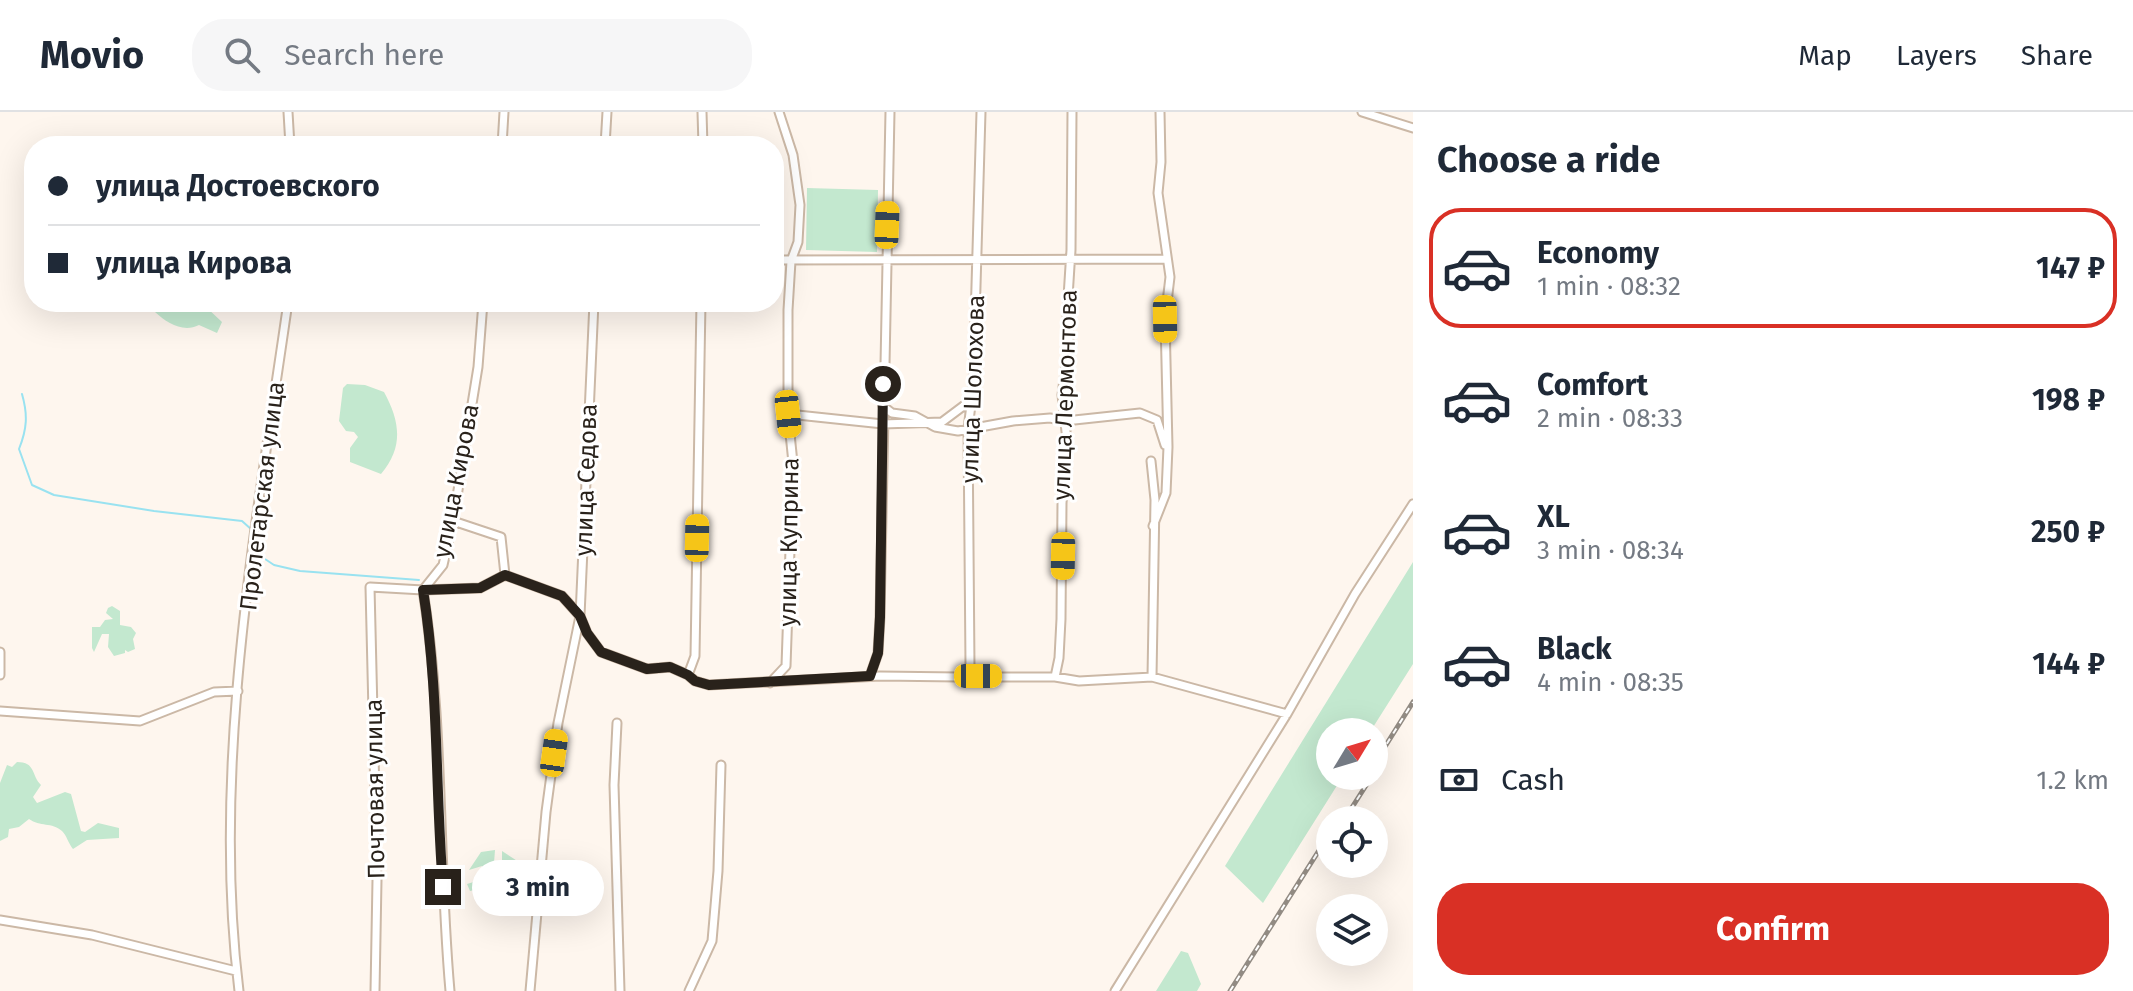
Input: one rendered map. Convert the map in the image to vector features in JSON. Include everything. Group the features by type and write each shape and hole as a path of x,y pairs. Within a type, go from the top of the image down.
{"street":[{"path":"288,112 289,136"},
{"path":"503,136 504,112"},
{"path":"606,136 607,112"},
{"path":"702,112 703,136"},
{"name":"улица Куприна","path":"779,112 793,155 800,205 798,242 791,261 788,310 788,414 793,463 786,666"},
{"path":"870,676 878,653 884,498 883,406 890,112"},
{"name":"улица Шолохова","path":"970,666 968,428 976,298 981,112"},
{"name":"улица Лермонтова","path":"1055,677 1061,619 1062,503 1067,441 1062,395 1069,341 1072,112"},
{"path":"1153,526 1166,493 1167,463 1166,305 1170,277 1158,193 1160,112"},
{"path":"1362,112 1413,128"},
{"path":"784,261 1167,259"},
{"name":"Пролетарская улица","path":"239,991 231,900 233,750 250,569 287,312"},
{"name":"улица Кирова","path":"450,991 439,764 429,625 423,590 443,565 453,521 478,367 482,312"},
{"name":"улица Седова","path":"530,991 546,812 558,723 580,616 594,312"},
{"path":"688,675 695,656 701,312"},
{"path":"788,414 883,424 942,422 970,401"},
{"path":"883,406 892,413 915,416 925,423 946,429 1025,420 1050,418 1065,421 1140,413 1157,420 1162,430 1167,463"},
{"path":"1151,461 1155,500 1152,677"},
{"path":"1115,991 1287,714 1355,594 1413,504"},
{"path":"453,521 501,537 505,575"},
{"path":"423,590 480,588 505,575 562,596 580,616 587,633 601,652 647,669 670,667 709,685 870,676 1055,677 1079,681 1152,677 1287,714"},
{"name":"Почтовая улица","path":"375,991 377,880 370,587 423,590"},
{"path":"578,635 581,631 587,633"},
{"path":"0,652 0,675"},
{"path":"770,683 786,666 797,681"},
{"path":"958,677 970,666 978,676"},
{"path":"0,711 140,721 214,692 238,691"},
{"path":"617,723 614,785 620,991"},
{"path":"689,991 712,941 718,871 721,765"},
{"path":"0,920 92,935 236,971"}],"green space":[{"path":"807,188 878,190 877,252 806,250"},
{"path":"155,312 211,312 222,322 217,333 199,325 187,328 165,320"},
{"path":"347,384 365,385 384,392 394,413 396,444 381,474 350,462 350,448 358,437 354,432 346,431 339,421 343,388"},
{"path":"1413,562 1413,664 1379,718 1317,718"},
{"path":"112,606 120,611 120,625 131,627 136,633 133,639 135,649 114,656 108,647 109,634 102,634 94,652 92,648 92,627 100,627 105,620 113,619 106,613"},
{"path":"1316,719 1316,790 1334,790 1324,806 1316,806 1316,819 1263,903 1225,866"},
{"path":"17,762 27,764 41,785 33,797 37,803 65,792 71,794 81,831 85,832 98,823 119,828 119,838 87,840 73,849 58,828 29,819 19,827 9,829 8,837 0,841 0,783 7,765 12,767"},
{"path":"495,850 494,863 498,866 502,864 502,851 522,864 526,862 529,865 532,860 531,884 499,884 470,891 467,884 483,879 485,869 482,866 469,870 481,852"},
{"path":"1181,951 1188,953 1201,984 1197,991 1156,991"}],"waterway":[{"path":"22,394 26,422 19,449 32,485 54,495 242,521 252,530"},
{"path":"257,544 262,557 274,565 300,571 419,580"}],"railway":[{"path":"1388,742 1413,702"},
{"path":"1353,806 1363,790"},
{"path":"1230,991 1316,855"}],"route":[{"path":"443,887 439,764 429,625 423,590 480,588 505,575 562,596 580,616 587,633 601,652 647,669 670,667 709,685 870,676 878,653 880,617 881,515 884,498 883,384"}]}
